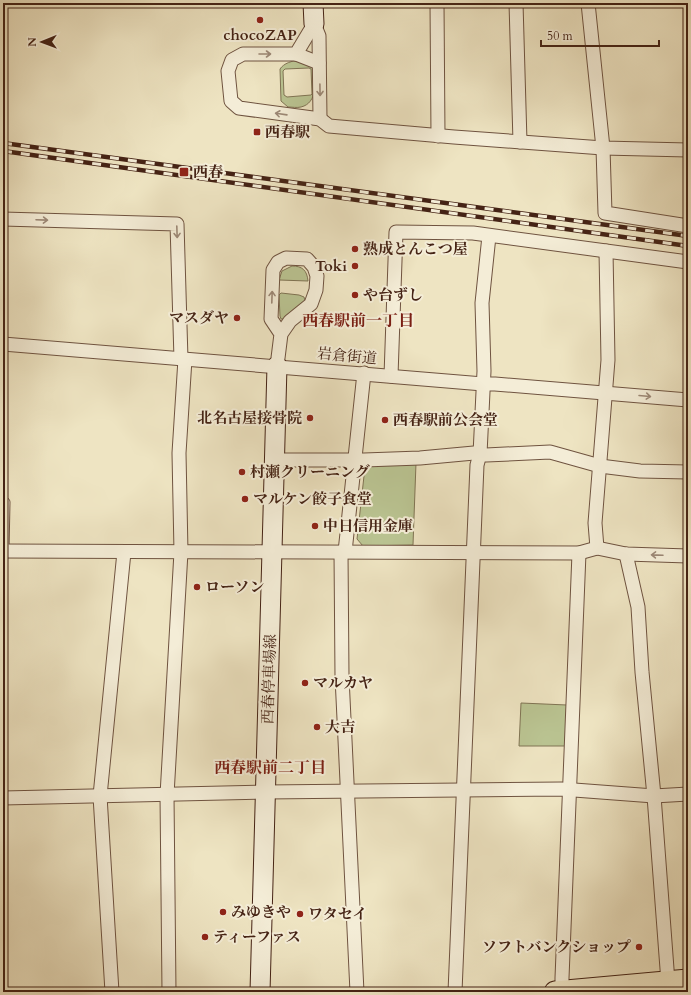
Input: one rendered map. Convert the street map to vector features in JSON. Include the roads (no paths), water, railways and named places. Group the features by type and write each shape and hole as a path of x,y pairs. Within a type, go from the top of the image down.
{"main road":[{"path":"313,3 314,24"},
{"name":"西春停車場線","path":"260,992 278,366"},
{"path":"559,992 678,981"}],"street":[{"path":"437,3 438,136"},
{"path":"516,3 520,142"},
{"path":"588,3 603,148 605,213 688,226"},
{"path":"296,54 314,24"},
{"path":"314,24 319,36 320,119"},
{"path":"319,63 296,54 243,54 232,60 228,71 231,101 239,108 320,119 329,126 438,136 603,148 688,150"},
{"path":"3,218 177,224 183,359 179,453 181,552 168,795 169,992"},
{"path":"391,376 396,232 473,233 688,262"},
{"path":"455,992 477,465 480,454 483,384 482,302 489,236"},
{"path":"597,548 595,523 608,360 606,251"},
{"path":"278,366 281,334 290,321 311,304 316,290 317,276 314,267 307,259 286,258 278,262 273,270 271,319 281,334"},
{"name":"岩倉街道","path":"3,344 688,400"},
{"path":"357,992 342,677 343,552 364,373"},
{"path":"275,460 354,460 550,452 600,466 640,471 688,472"},
{"path":"4,552 579,553 597,548 626,554 688,556"},
{"path":"112,992 100,796 124,552"},
{"path":"559,992 579,553"},
{"path":"626,554 638,607 642,672 654,796 678,981"},
{"path":"3,798 265,792 561,789 654,796 688,794"}],"lane":[{"path":"4,552 6,502"}],"railway":[{"path":"3,143 688,236"},
{"path":"3,151 688,246"}],"place":[{"name":"chocoZAP","path":"260,20"},
{"name":"西春駅","path":"257,132"},
{"name":"西春","path":"184,172"},
{"name":"熟成とんこつ屋","path":"355,249"},
{"name":"Toki","path":"355,266"},
{"name":"や台ずし","path":"355,295"},
{"name":"マスダヤ","path":"237,318"},
{"name":"北名古屋接骨院","path":"310,418"},
{"name":"西春駅前公会堂","path":"385,420"},
{"name":"村瀬クリーニング","path":"242,472"},
{"name":"マルケン餃子食堂","path":"245,499"},
{"name":"中日信用金庫","path":"315,526"},
{"name":"ローソン","path":"197,587"},
{"name":"マルカヤ","path":"305,683"},
{"name":"大吉","path":"317,727"},
{"name":"みゆきや","path":"223,912"},
{"name":"ワタセイ","path":"300,914"},
{"name":"ティーファス","path":"205,937"},
{"name":"ソフトバンクショップ","path":"639,947"}],"district":[{"name":"西春駅前一丁目","path":"358,321"},
{"name":"西春駅前二丁目","path":"270,768"}]}
